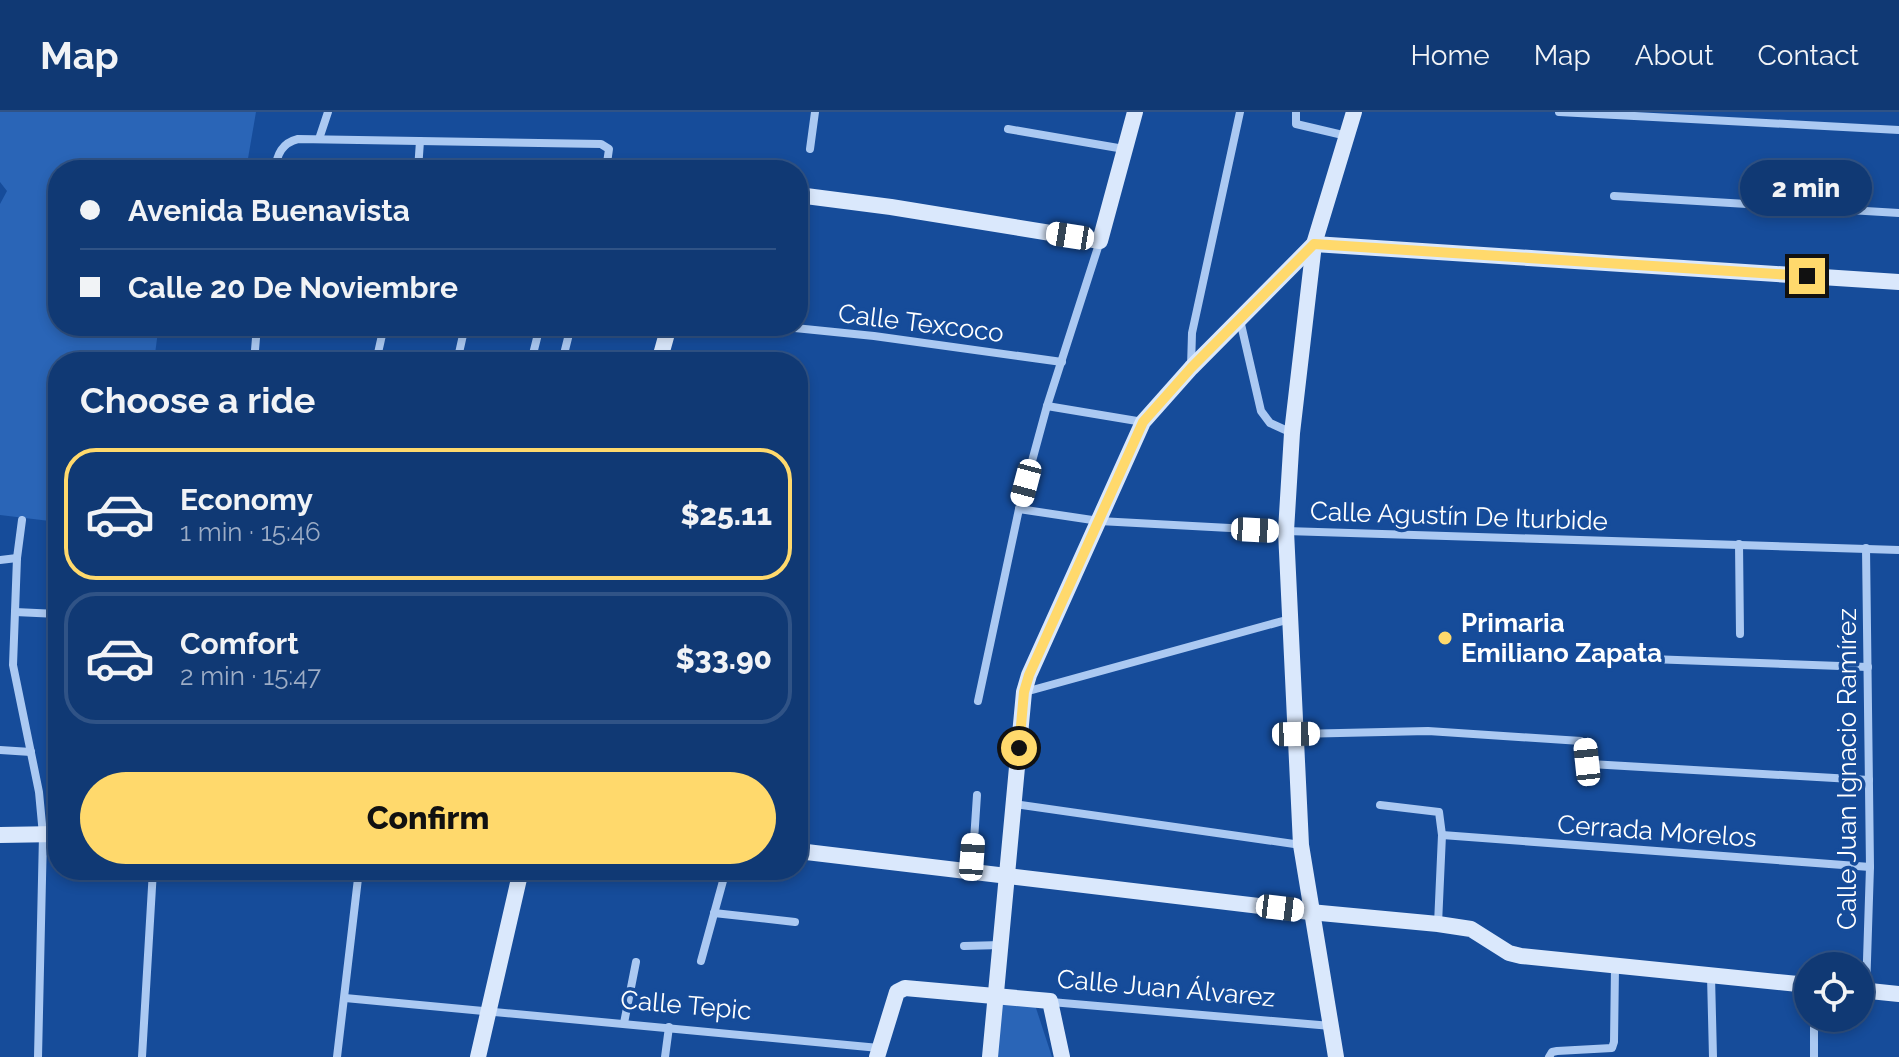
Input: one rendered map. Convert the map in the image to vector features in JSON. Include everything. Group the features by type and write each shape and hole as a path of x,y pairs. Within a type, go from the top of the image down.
{"main road":[{"path":"808,196 1100,241 1135,112"},
{"path":"1336,1057 1301,845 1286,531 1292,433 1314,244 1354,112"},
{"path":"990,1057 1024,692 1029,675 1143,422 1191,368 1314,244 1899,282"},
{"path":"0,835 48,834"},
{"path":"808,852 1310,912 1438,924 1471,929 1509,953 1615,967 1794,984"},
{"path":"478,1057 519,880"},
{"path":"879,1052 900,989 997,997"},
{"path":"1874,991 1899,994"},
{"name":"Calle Juan Álvarez","path":"997,997 1050,1001"},
{"path":"1050,1001 1062,1057"}],"street":[{"path":"319,139 328,112"},
{"path":"810,149 815,112"},
{"path":"1191,368 1192,333 1240,112"},
{"path":"1296,112 1296,124 1348,136"},
{"path":"1559,112 1899,130"},
{"path":"1008,129 1124,149"},
{"path":"276,160 285,145 298,139 601,144 609,149 607,160"},
{"path":"419,160 420,141"},
{"path":"1614,196 1899,213"},
{"path":"978,701 1019,509 1047,406 1100,241"},
{"path":"1240,320 1261,411 1270,423 1292,433"},
{"name":"Calle Texcoco","path":"808,329 1062,362"},
{"path":"1047,406 1143,422"},
{"name":"Calle Agustín De Iturbide","path":"1019,509 1099,521 1286,531 1899,550"},
{"path":"22,520 17,558 13,665 48,826"},
{"path":"1739,544 1740,634"},
{"name":"Calle Juan Ignacio Ramírez","path":"1865,952 1870,867 1866,548"},
{"path":"0,560 17,558"},
{"path":"15,612 48,614"},
{"path":"1024,692 1290,619"},
{"path":"1595,657 1868,667"},
{"path":"1296,734 1428,731 1581,741 1590,764 1869,780"},
{"path":"0,750 31,752"},
{"path":"972,871 977,795"},
{"path":"1014,804 1301,845"},
{"path":"1380,805 1439,812 1442,835 1438,924"},
{"name":"Cerrada Morelos","path":"1442,835 1870,867"},
{"path":"38,1057 48,871"},
{"path":"142,1057 152,880"},
{"path":"337,1057 358,880"},
{"path":"701,961 723,880"},
{"path":"714,913 795,922"},
{"path":"964,946 1002,945"},
{"path":"624,1023 636,962"},
{"path":"1549,1057 1557,1051 1612,1048 1615,967"},
{"path":"1711,976 1713,1057"},
{"name":"Calle Tepic","path":"345,998 669,1027 879,1052"},
{"name":"Calle Juan Álvarez","path":"1050,1001 1331,1026"},
{"path":"665,1057 669,1027"},
{"path":"1814,1032 1814,1057"}],"shaded area":[{"path":"0,112 256,112 248,160 48,160 48,336 157,336 155,352 48,352 48,521 0,515 0,204 7,191 0,182"},
{"path":"1000,1002 1035,1005 1052,1057 995,1057"}],"place":[{"name":"Primaria Emiliano Zapata","path":"1445,638"}],"route":[{"path":"1019,748 1024,692 1029,675 1143,422 1191,368 1314,244 1807,276"}]}
